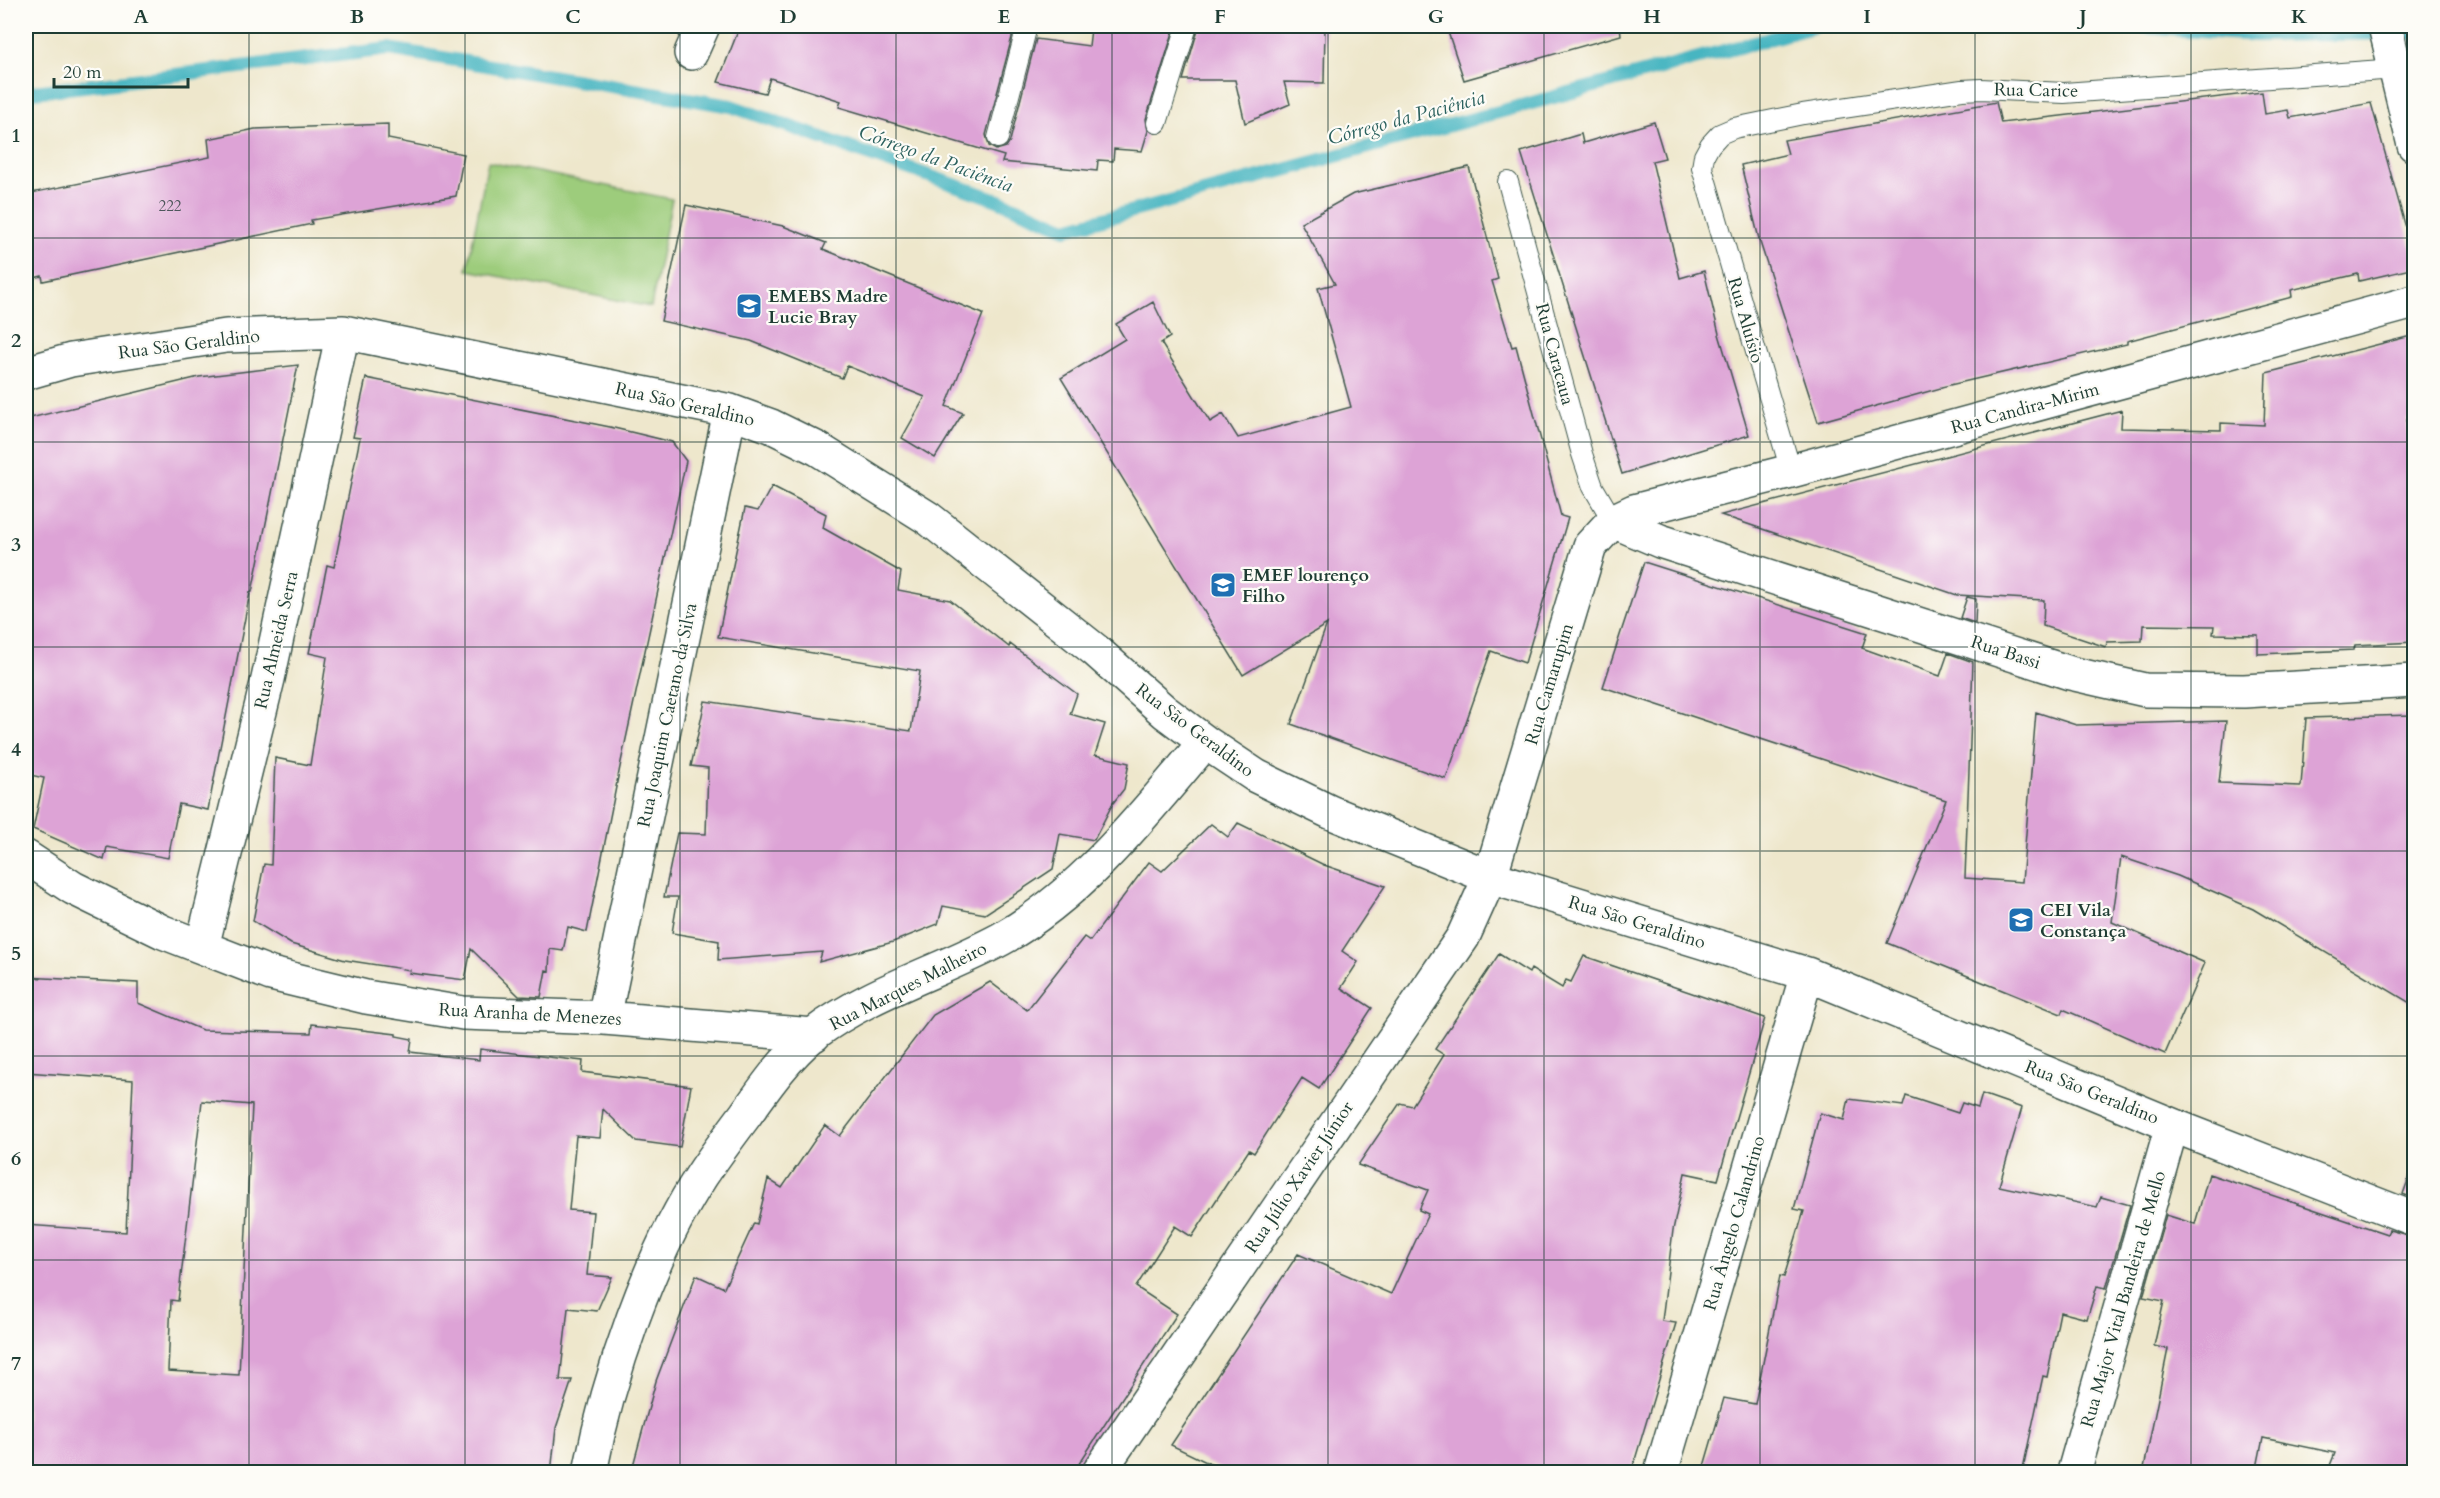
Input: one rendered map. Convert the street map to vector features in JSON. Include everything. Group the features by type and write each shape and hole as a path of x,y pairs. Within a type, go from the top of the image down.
{"street":[{"path":"2385,26 2415,145"},
{"name":"Rua Candira-Mirim","path":"1623,516 2415,302"},
{"name":"Rua São Geraldino","path":"26,373 71,360 226,336 344,332 730,411 771,426 818,449 928,518 1095,650 1165,712 1205,742 1256,776 1330,812 1490,877 1807,974 2172,1125 2415,1219"},
{"name":"Rua Almeida Serra","path":"202,947 268,679 344,332"},
{"name":"Rua Joaquim Caetano da Silva","path":"604,1018 730,411"},
{"name":"Rua Bassi","path":"1623,516 1671,545 2070,673 2145,690 2244,691 2415,681"},
{"name":"Rua Camarupim","path":"1490,877 1590,546 1623,516"},
{"name":"Rua Marques Malheiro","path":"590,1473 603,1411 635,1315 666,1241 701,1176 774,1075 814,1035 859,1006 1002,938 1047,907 1099,864 1205,742"},
{"name":"Rua Aranha de Menezes","path":"26,857 73,888 163,932 271,974 366,997 463,1013 604,1018 814,1035"},
{"name":"Rua Júlio Xavier Júnior","path":"1099,1473 1463,937 1490,877"},
{"name":"Rua Ângelo Calandrino","path":"1661,1473 1807,974"},
{"name":"Rua Major Vital Bandeira de Mello","path":"2074,1473 2172,1125"}],"lane":[{"path":"998,138 1027,26"},
{"path":"1157,123 1187,26"},
{"name":"Rua Carice","path":"1702,168 1704,156 1710,145 1720,134 1734,128 1803,114 1962,90 1990,89 2064,93 2396,67"},
{"name":"Rua Aluísio","path":"1702,168 1791,471"},
{"name":"Rua Caracaua","path":"1508,182 1593,487 1623,516"}],"green space":[{"path":"488,162 672,199 651,307 467,270"}],"building":[{"path":"740,26 1015,26 986,135 989,146 996,150 1006,147 1010,141 1036,39 1089,46 1091,29 1117,32 1118,26 1175,26 1146,119 1148,131 1142,151 1114,149 1113,161 1098,160 1097,171 1002,162 1004,156 839,107 841,101 770,78 765,93 718,82"},
{"path":"1199,26 1325,26 1324,83 1284,82 1290,104 1245,123 1235,80 1183,80"},
{"path":"1446,26 1620,26 1621,35 1464,80"},
{"path":"2262,92 2265,114 2288,110 2290,118 2371,103 2415,260 2415,268 2359,281 2358,274 2291,290 2292,297 2127,341 2127,344 1941,387 1818,422 1759,239 1741,165 1788,154 1784,140 1996,102 2001,123"},
{"path":"1654,122 1665,158 1652,161 1680,278 1704,271 1719,334 1749,435 1622,474 1521,152 1581,134 1583,143"},
{"path":"388,124 388,139 464,154 456,196 311,220 312,224 43,281 42,276 34,278 26,237 26,194 210,157 208,139 255,129"},
{"path":"1469,167 1498,279 1492,281 1512,347 1516,346 1561,516 1568,518 1525,663 1491,651 1446,779 1291,724 1327,624 1243,675 1061,378 1125,339 1116,324 1153,302 1170,337 1161,343 1210,422 1223,414 1238,438 1351,407 1318,288 1335,284 1301,223 1353,194"},
{"path":"686,205 783,226 826,243 823,249 983,314 946,406 963,413 935,458 902,438 925,397 847,366 842,378 751,341 661,321"},
{"path":"2415,335 2415,419 2407,419 2413,486 2415,486 2415,642 2355,645 2354,650 2258,654 2258,635 2213,634 2214,626 2143,625 2142,641 2107,642 2106,647 2043,626 2044,600 1957,595 1721,515 2122,410 2121,428 2221,430 2221,423 2264,425 2266,373"},
{"path":"298,365 252,592 250,592 208,810 179,804 168,858 107,847 104,860 33,829 44,778 26,774 26,439 30,418 199,377"},
{"path":"366,378 610,427 672,442 686,461 587,932 568,927 563,951 550,949 549,971 546,970 541,997 519,996 471,949 465,980 409,973 410,970 345,960 291,944 253,921 264,864 271,865 275,758 310,765 327,657 309,653 327,565 334,567 360,438 353,437"},
{"path":"772,486 826,514 823,528 901,572 898,590 950,600 1009,647 1010,644 1077,694 1070,714 1105,724 1095,755 1129,763 1124,789 1113,803 1094,840 1060,834 1053,869 985,914 943,906 938,924 893,942 819,962 822,952 718,960 719,941 672,933 678,897 664,897 677,833 706,834 708,768 691,766 705,701 911,731 920,671 718,637 745,508 758,511"},
{"path":"1644,562 1867,633 1862,648 1940,676 1948,653 1973,662 1965,878 2022,882 2036,712 2076,725 2226,721 2219,783 2301,786 2306,718 2412,715 2409,759 2415,759 2415,1006 2253,909 2178,876 2121,857 2112,922 2205,963 2165,1054 2063,1009 2061,1014 1887,943 1946,800 1603,687"},
{"path":"1967,597 1976,599 1975,623 1960,618"},
{"path":"1238,823 1324,865 1385,886 1342,951 1358,962 1341,988 1372,1008 1319,1089 1302,1078 1254,1153 1249,1150 1192,1237 1175,1226 1136,1287 1177,1314 1073,1473 631,1473 656,1381 696,1275 724,1288 754,1223 757,1224 768,1179 782,1188 825,1125 840,1136 933,1015 990,982 1027,1010 1084,937 1090,941 1149,862 1162,871 1211,824 1228,837"},
{"path":"1499,954 1529,973 1531,969 1562,988 1566,980 1571,982 1584,956 1765,1018 1718,1180 1685,1173 1673,1230 1662,1321 1676,1323 1631,1473 1229,1473 1171,1445 1298,1254 1391,1294 1428,1214 1419,1210 1428,1190 1358,1165 1400,1103 1412,1106 1444,1055 1435,1049"},
{"path":"26,977 138,983 138,1003 202,1030 311,1033 312,1024 396,1034 396,1036 412,1039 410,1052 479,1060 480,1049 583,1061 582,1072 691,1086 680,1147 636,1141 603,1109 600,1138 576,1136 569,1210 593,1212 587,1275 612,1277 597,1311 568,1308 560,1380 572,1380 556,1428 551,1473 26,1473 26,1225 126,1232 133,1080 26,1072","holes":["202,1101 252,1105 239,1375 168,1371 171,1300 178,1301"]},
{"path":"1982,1094 2022,1108 1999,1186 2097,1207 2101,1197 2130,1205 2106,1288 2097,1286 2087,1319 2060,1312 2047,1377 2043,1376 2022,1473 1702,1473 1724,1398 1755,1404 1780,1276 1784,1277 1804,1211 1794,1209 1820,1113 1844,1120 1849,1099 1903,1106 1906,1096 1958,1113 1962,1103 1978,1108"},
{"path":"2411,1172 2415,1172 2415,1199 2403,1194"},
{"path":"2209,1174 2387,1234 2389,1230 2415,1237 2415,1473 2327,1473 2335,1453 2263,1438 2256,1473 2143,1473 2168,1349 2154,1346 2164,1301 2143,1297 2166,1215 2195,1224"}],"waterway":[{"name":"Córrego da Paciência","path":"26,93 389,49 731,106 1000,201 1066,229 1816,26"},
{"name":"Córrego da Paciência","path":"2127,26 2258,35 2414,33"}],"place":[{"name":"EMEBS Madre Lucie Bray","path":"749,306"},
{"name":"EMEF lourenço Filho","path":"1223,585"},
{"name":"CEI Vila Constança","path":"2021,920"}]}
